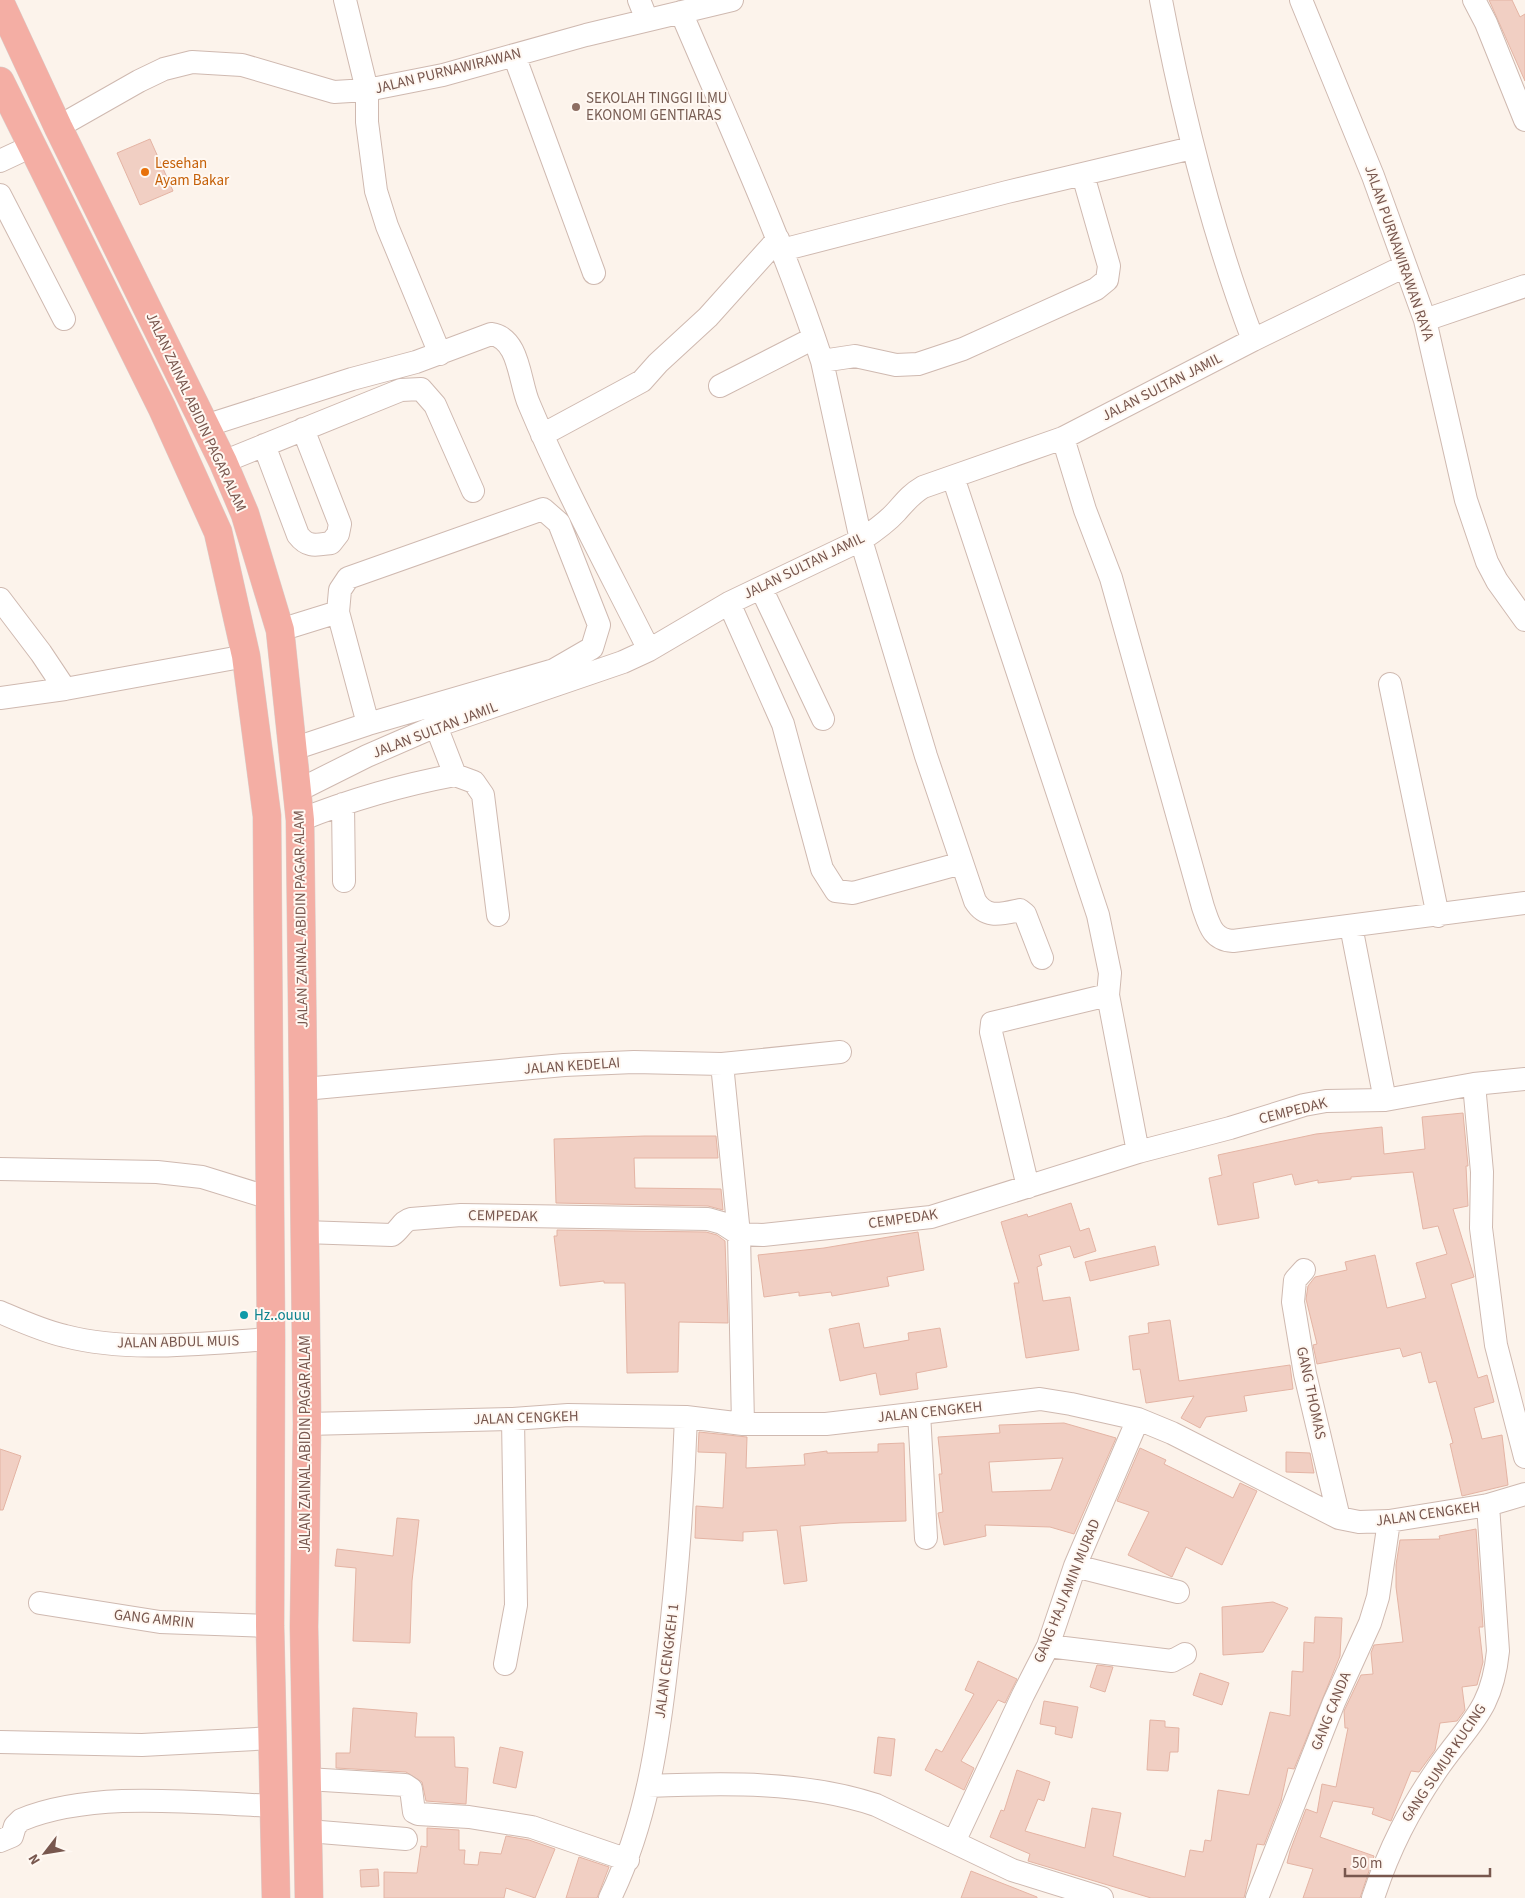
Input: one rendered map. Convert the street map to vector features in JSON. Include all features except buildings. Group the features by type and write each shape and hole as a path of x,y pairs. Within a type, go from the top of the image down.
{"highway":[{"name":"JALAN ZAINAL ABIDIN PAGAR ALAM","path":"0,2 58,127 223,462 244,514 280,630 300,820 307,1424 304,1627 309,1898"},
{"name":"JALAN ZAINAL ABIDIN PAGAR ALAM","path":"0,81 162,408 218,532 235,599 246,656 267,816 271,1339 270,1626 276,1898"},
{"path":"270,1626 304,1627"},
{"path":"271,1669 305,1670"}],"street":[{"path":"345,0 367,90 367,122 376,191 387,226 440,354"},
{"name":"JALAN PURNAWIRAWAN","path":"58,127 138,81 164,69 192,62 242,65 334,92 367,90 408,83 514,55 643,10 681,12 732,0"},
{"path":"1161,0 1192,148 1213,225 1254,340"},
{"name":"JALAN PURNAWIRAWAN RAYA","path":"1301,0 1373,176 1425,320 1466,500 1487,562 1497,581 1525,620"},
{"path":"1474,0 1486,23 1525,120"},
{"path":"681,12 780,245 822,361 861,540 926,756 975,901 981,910 991,915 1020,910 1025,914 1042,958"},
{"path":"514,55 594,272"},
{"path":"0,161 32,146"},
{"path":"542,434 618,396 642,381 658,363 708,317 780,245 1084,175 1192,148"},
{"path":"822,361 854,356 896,365 918,364 963,349 1096,289 1107,280 1109,266 1084,175"},
{"path":"0,195 64,319"},
{"name":"JALAN SULTAN JAMIL","path":"297,791 367,756 436,726 623,662 649,650 729,603 861,540 896,512 914,492 1063,438 1404,266"},
{"path":"1425,320 1525,286"},
{"path":"205,426 440,354 491,334 505,339 515,358 527,400 566,490 649,650"},
{"path":"720,386 814,338"},
{"path":"223,462 303,428 401,390 421,389 435,405 473,491"},
{"path":"264,445 298,535 304,543 311,546 331,542 338,534 340,524 303,428"},
{"path":"1063,438 1085,510 1111,578 1210,928 1220,939 1233,941 1438,916 1525,903"},
{"path":"954,477 1098,915 1110,973 1108,994 1138,1152"},
{"path":"293,749 368,724 554,670 592,648 599,625 559,523 543,509 348,578 340,590 338,612 368,724"},
{"path":"761,588 823,719"},
{"path":"0,599 41,652 65,689"},
{"path":"729,603 783,724 822,870 836,891 853,893 962,863"},
{"path":"280,630 338,612"},
{"path":"0,698 65,689 246,656"},
{"path":"1390,684 1438,916"},
{"path":"436,726 455,775"},
{"path":"300,820 342,804 427,780 455,775 474,782 482,796 498,915"},
{"path":"342,804 344,881"},
{"path":"1351,926 1385,1100"},
{"path":"1028,1187 995,1048 992,1023 1108,994"},
{"name":"JALAN KEDELAI","path":"304,1089 564,1065 634,1062 722,1064 840,1052"},
{"path":"722,1064 739,1234 742,1424"},
{"name":"CEMPEDAK","path":"304,1232 392,1235 406,1220 461,1215 708,1219 722,1224 739,1234 780,1234 932,1217 1138,1152 1230,1128 1304,1105 1326,1101 1385,1100 1474,1084 1525,1079"},
{"path":"1474,1084 1482,1172 1481,1228 1488,1290 1496,1345 1525,1457"},
{"path":"0,1169 157,1172 193,1176 270,1198"},
{"name":"GANG THOMAS","path":"1304,1270 1295,1280 1293,1302 1305,1374 1340,1518"},
{"name":"JALAN ABDUL MUIS","path":"0,1312 64,1336 121,1344 161,1345 271,1339"},
{"name":"JALAN CENGKEH","path":"307,1424 513,1419 568,1415 686,1417 742,1424 826,1424 1040,1399 1138,1419 1172,1433 1340,1518 1359,1522 1389,1521 1488,1505 1525,1494"},
{"path":"919,1414 926,1538"},
{"name":"JALAN CENGKEH 1","path":"610,1898 628,1860 648,1786 663,1703 676,1591 686,1417"},
{"path":"505,1664 516,1606 513,1419"},
{"name":"GANG HAJI AMIN MURAD","path":"954,1842 1048,1646 1075,1566 1138,1419"},
{"name":"GANG SUMUR KUCING","path":"1373,1898 1398,1832 1438,1768 1479,1716 1488,1699 1498,1651 1488,1505"},
{"name":"GANG CANDA","path":"1258,1898 1334,1702 1370,1623 1378,1598 1389,1521"},
{"path":"1075,1566 1178,1592"},
{"name":"GANG AMRIN","path":"40,1603 160,1622 270,1626"},
{"path":"1048,1646 1172,1661 1185,1654"},
{"path":"0,1742 142,1745 273,1738"},
{"path":"307,1779 405,1786 411,1789 414,1812 418,1814 469,1818 532,1827 628,1860"},
{"path":"648,1786 708,1784 786,1787 858,1799 876,1805 1012,1870 1102,1898"},
{"path":"0,1841 7,1840 12,1836 15,1826 21,1820 74,1804 152,1802 274,1806"},
{"path":"308,1831 406,1839"}],"place":[{"name":"SEKOLAH TINGGI ILMU EKONOMI GENTIARAS","path":"576,107"},
{"name":"Lesehan Ayam Bakar","path":"145,172"},
{"name":"Hz..ouuu","path":"244,1315"}]}
